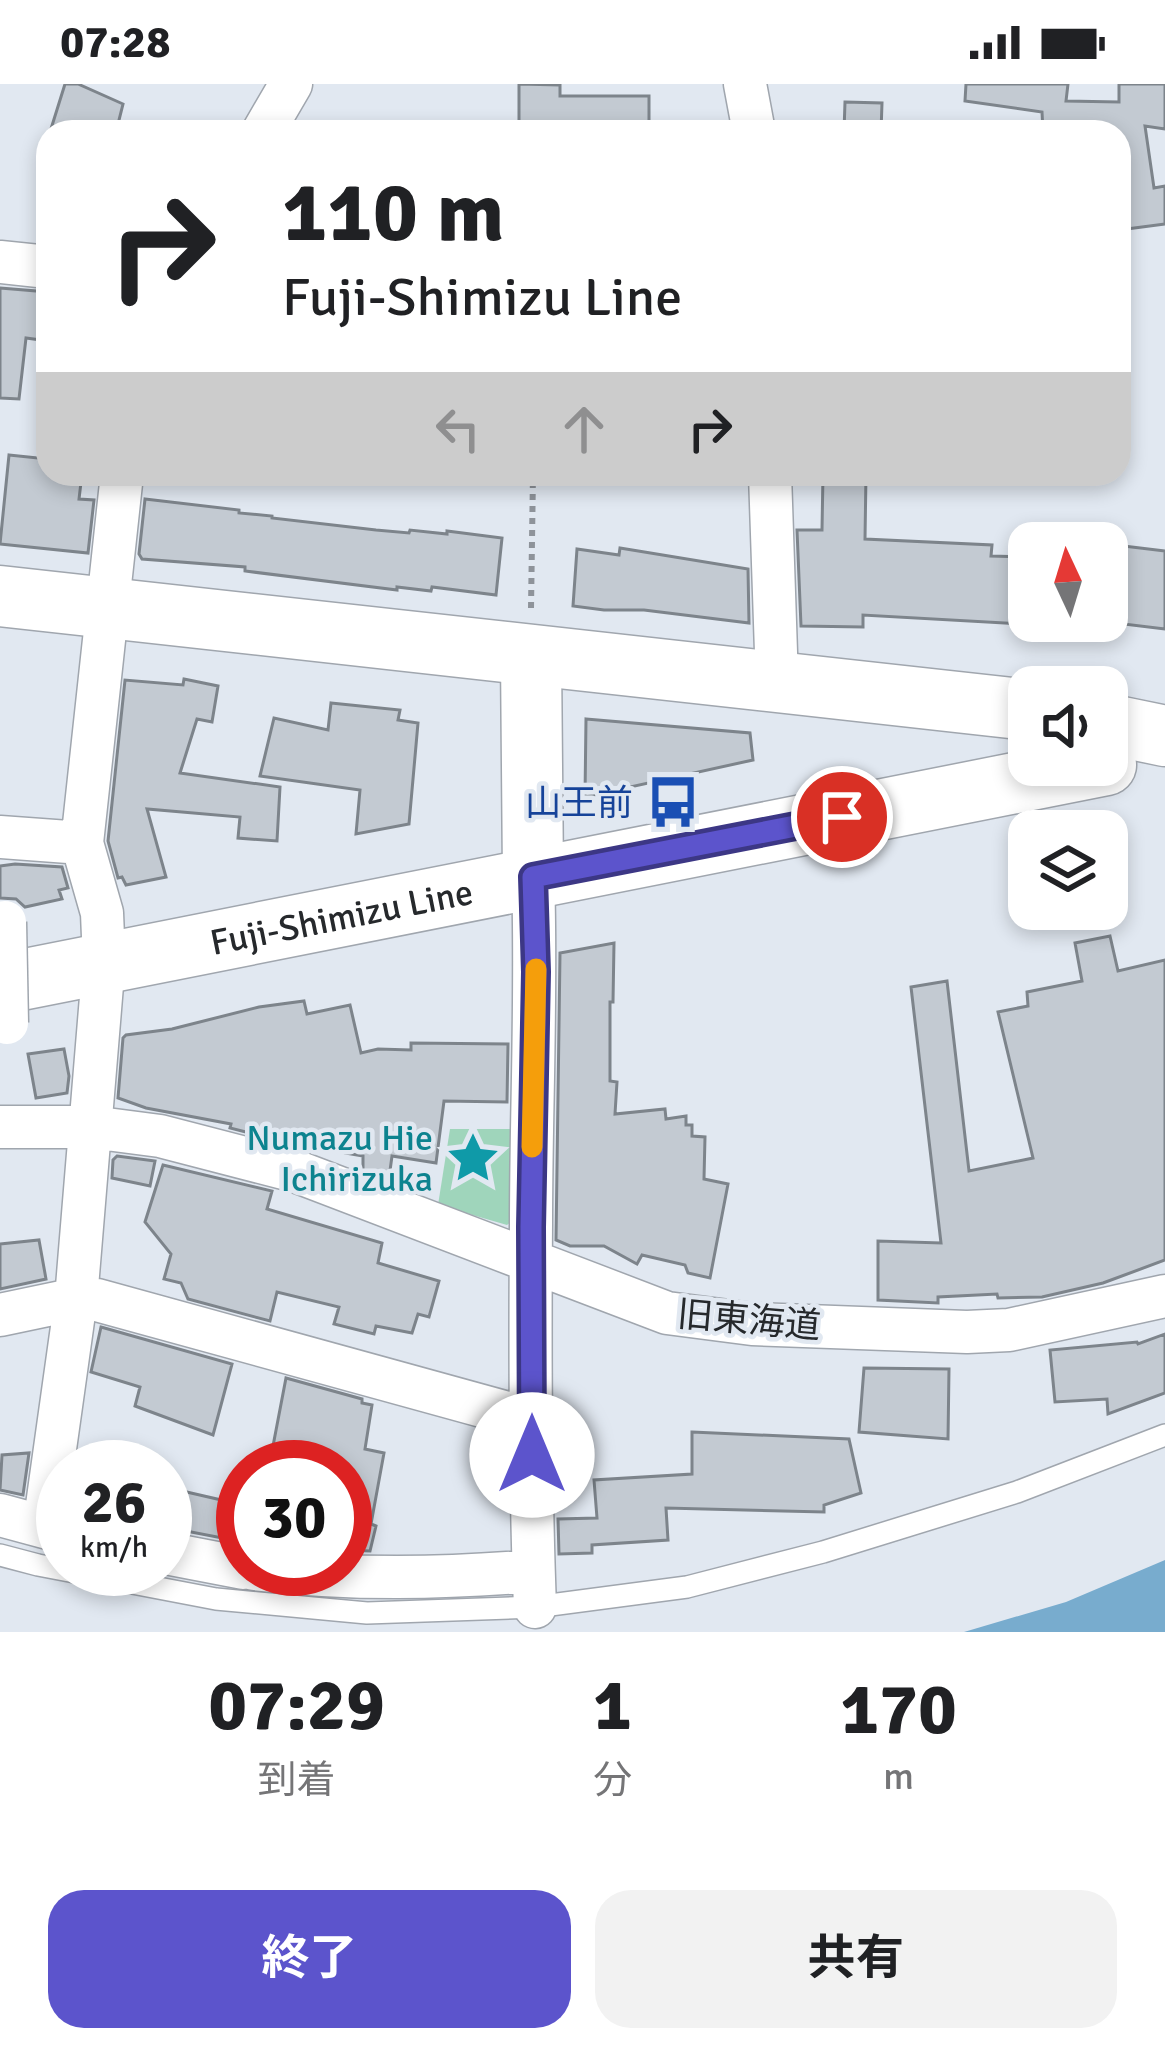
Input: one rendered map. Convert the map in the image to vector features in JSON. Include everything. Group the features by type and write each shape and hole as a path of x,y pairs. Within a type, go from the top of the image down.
{"street":[{"path":"270,120 291,84"},
{"path":"745,84 752,120"},
{"path":"0,262 36,266"},
{"path":"63,1440 104,961 102,913 82,843 121,486"},
{"path":"770,486 777,682"},
{"path":"0,596 1008,708"},
{"path":"372,1577 456,1578 534,1589 536,972 530,656"},
{"path":"1128,728 1165,736"},
{"name":"Fuji-Shimizu Line","path":"1128,761 1165,754"},
{"name":"Fuji-Shimizu Line","path":"4,1004 104,961 1008,784"},
{"path":"0,837 82,843"},
{"path":"4,922 4,1004"},
{"name":"旧東海道","path":"0,1127 91,1127 160,1136 295,1171 667,1313 752,1324 967,1332 1009,1330 1165,1296"},
{"path":"0,1315 76,1299 98,1300 532,1420"},
{"path":"0,1515 36,1524"}],"lane":[{"path":"0,1556 216,1599 367,1613 534,1589 687,1586 823,1552 1017,1492 1165,1435"}],"path":[{"path":"530,656 533,486"}],"green space":[{"path":"450,1129 521,1129 521,1214 507,1225 438,1205"}],"water":[{"path":"1165,1560 1165,1632 964,1632 1066,1602"}],"building":[{"path":"65,84 78,84 123,104 119,120 54,120"},
{"path":"519,84 560,85 560,96 649,96 649,120 519,120"},
{"path":"966,84 1068,84 1066,101 1119,102 1119,84 1165,84 1165,129 1145,126 1154,188 1165,186 1165,224 1131,228 1131,120 1042,120 1042,112 965,101"},
{"path":"845,102 882,103 881,120 844,120"},
{"path":"0,288 36,291 36,339 26,338 19,399 0,398"},
{"path":"9,455 36,458 36,486 81,486 79,499 94,500 88,553 0,544"},
{"path":"823,486 866,486 865,539 992,545 991,556 1008,556 1008,623 863,615 863,627 801,626 797,530 822,530"},
{"path":"145,499 376,530 502,538 496,595 432,587 431,591 397,590 245,571 245,567 142,559"},
{"path":"1128,547 1165,551 1165,629 1128,625"},
{"path":"620,548 748,569 749,623 573,606 577,549 619,555"},
{"path":"184,679 218,686 212,722 197,719 180,773 280,787 277,841 238,838 240,817 147,809 166,877 126,885 118,878 108,841 125,680 183,685"},
{"path":"331,703 400,710 398,720 418,723 409,824 356,834 360,790 260,776 274,718 328,730"},
{"path":"586,719 750,733 753,760 585,797"},
{"path":"0,866 62,867 68,888 59,890 62,899 25,907 16,899 0,898"},
{"path":"1110,936 1118,971 1165,960 1165,1260 1103,1283 1042,1297 938,1297 938,1303 878,1300 878,1241 941,1243 911,987 947,981 969,1171 1033,1158 998,1012 1028,1006 1027,992 1082,981 1075,943"},
{"path":"614,943 610,1081 617,1082 615,1114 665,1109 666,1119 686,1116 692,1136 705,1137 704,1179 728,1184 710,1278 688,1273 685,1265 642,1255 637,1264 604,1246 570,1246 556,1240 560,953"},
{"path":"304,1001 307,1014 350,1005 361,1053 411,1050 411,1043 508,1044 507,1102 444,1101 436,1163 392,1156 389,1178 363,1170 363,1156 347,1151 285,1142 230,1128 231,1124 118,1098 126,1035"},
{"path":"64,1049 67,1093 36,1098 28,1054"},
{"path":"117,1156 155,1161 150,1186 112,1178"},
{"path":"163,1165 272,1191 267,1209 382,1243 378,1263 439,1281 429,1317 418,1314 412,1333 376,1326 374,1334 334,1324 339,1307 277,1292 270,1321 188,1299 181,1283 164,1279 171,1254 145,1222"},
{"path":"39,1240 46,1279 0,1289 0,1244"},
{"path":"101,1327 232,1364 213,1435 135,1406 140,1387 91,1372"},
{"path":"1165,1334 1165,1393 1108,1414 1107,1399 1055,1402 1050,1350 1138,1344"},
{"path":"864,1368 949,1369 948,1439 859,1432"},
{"path":"286,1378 372,1405 366,1440 274,1440"},
{"path":"692,1432 849,1439 861,1493 824,1505 824,1512 666,1508 668,1540 592,1545 592,1553 559,1554 558,1519 597,1518 594,1480 692,1474"},
{"path":"372,1450 384,1453 372,1519"},
{"path":"29,1453 23,1495 0,1490 2,1455"},
{"path":"192,1493 216,1499 216,1537 192,1532"}],"slow traffic":[{"path":"532,1147 536,969"}],"place":[{"name":"山王前","path":"673,802"},
{"name":"Numazu Hie Ichirizuka","path":"473,1158"}],"route":[{"path":"532,1455 533,877 842,817"}]}
